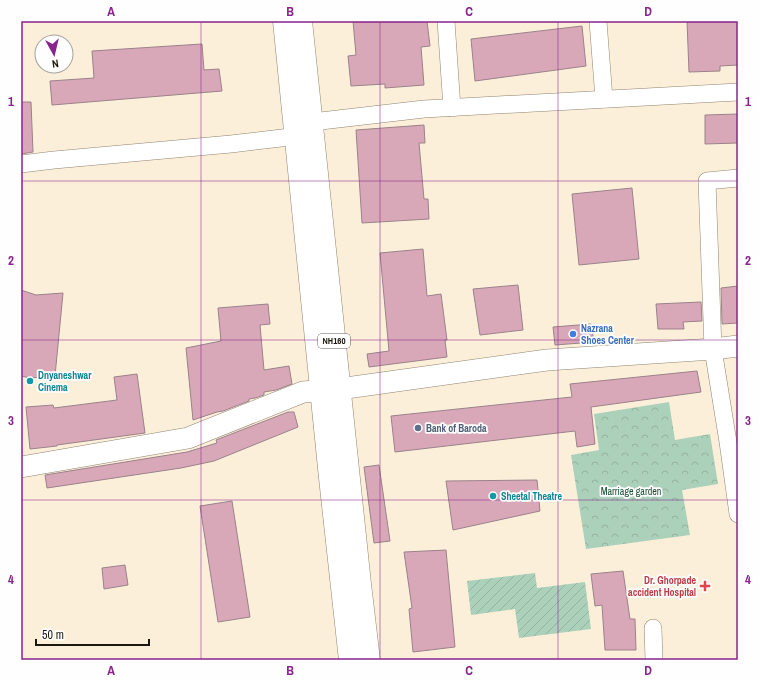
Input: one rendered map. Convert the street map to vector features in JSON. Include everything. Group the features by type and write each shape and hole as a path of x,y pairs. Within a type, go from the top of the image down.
{"highway":[{"name":"NH160","path":"284,21 306,131"},
{"name":"NH160","path":"301,21 306,131 330,390 350,660"},
{"name":"NH160","path":"330,390 360,584 369,660"}],"main road":[{"path":"21,467 188,438 304,392 330,390 547,360 738,346"}],"street":[{"path":"446,21 452,108"},
{"path":"598,21 604,100"},
{"path":"21,164 231,144 424,109 738,92"},
{"path":"738,178 707,181 713,349 733,441 738,514"},
{"path":"653,628 654,660"}],"green space":[{"name":"Marriage garden","path":"669,402 675,440 710,434 718,484 682,490 690,535 586,549 571,455 599,450 594,414"},
{"path":"535,573 537,588 585,582 591,629 519,638 515,609 471,615 467,581"}],"building":[{"path":"353,21 427,21 430,46 421,47 424,85 385,88 385,84 351,86 348,56 356,55"},
{"path":"687,21 738,21 738,65 720,66 720,71 689,72"},
{"path":"582,26 586,66 475,81 471,39"},
{"path":"202,44 204,70 219,69 222,91 52,105 50,81 94,78 92,51"},
{"path":"21,102 31,102 33,152 21,154"},
{"path":"738,114 738,143 705,144 705,115"},
{"path":"424,125 425,143 419,143 424,199 428,199 429,219 362,223 356,130"},
{"path":"632,188 639,259 579,265 572,194"},
{"path":"423,249 427,296 441,294 447,340 445,340 447,357 369,367 367,354 389,351 380,253"},
{"path":"518,285 523,330 480,335 473,289"},
{"path":"738,286 738,323 722,324 721,288"},
{"path":"21,290 36,295 63,293 55,376 30,378 21,376"},
{"path":"701,302 702,321 683,322 684,329 658,329 656,304"},
{"path":"268,304 270,324 260,325 264,370 289,366 292,384 276,390 264,392 264,395 249,399 249,401 193,420 186,348 221,341 218,308"},
{"name":"Nazrana Shoes Center","path":"591,324 594,342 555,345 553,327"},
{"path":"697,371 701,392 591,407 595,444 577,447 575,431 395,452 391,416 572,397 570,384"},
{"path":"137,374 145,433 30,449 26,407 53,405 54,408 117,400 114,377"},
{"path":"288,412 294,412 298,427 214,461 181,468 47,488 45,475 187,452 217,443 216,440"},
{"path":"379,465 390,541 374,543 364,467"},
{"name":"Sheetal Theatre","path":"537,480 540,511 453,530 446,481"},
{"path":"232,501 250,617 218,622 200,506"},
{"path":"446,550 455,647 413,652 409,609 412,608 404,552"},
{"path":"125,565 128,585 104,589 102,568"},
{"path":"623,571 630,619 635,619 636,650 605,650 602,605 595,606 591,574"}],"place":[{"name":"Nazrana Shoes Center","path":"573,334"},
{"name":"Dnyaneshwar Cinema","path":"30,381"},
{"name":"Bank of Baroda","path":"418,428"},
{"name":"Sheetal Theatre","path":"493,496"},
{"name":"Dr. Ghorpade accident Hospital","path":"705,586"}]}
